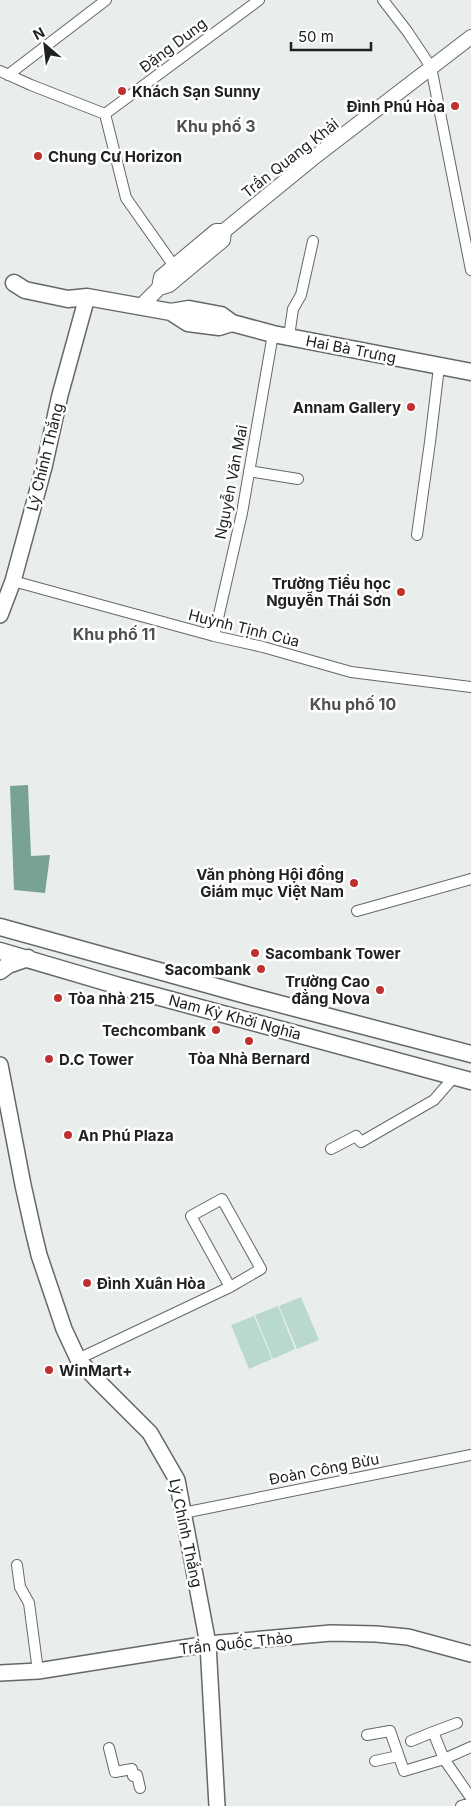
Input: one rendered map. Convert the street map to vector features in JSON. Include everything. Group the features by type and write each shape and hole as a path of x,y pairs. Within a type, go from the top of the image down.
{"main road":[{"name":"Hai Bà Trưng","path":"7,282 25,290 68,299 86,297 171,312 188,323 219,327 232,323 281,335 471,372"},
{"name":"Lý Chính Thắng","path":"0,616 13,580 45,464 60,395 86,297"},
{"name":"Nam Kỳ Khởi Nghĩa","path":"0,927 252,997 471,1054"},
{"name":"Nam Kỳ Khởi Nghĩa","path":"0,951 119,986 454,1078 471,1081"},
{"path":"0,971 8,965 28,958"},
{"name":"Lý Chính Thắng","path":"0,1065 23,1185 39,1255 64,1329 78,1359 96,1380 150,1433 177,1480 208,1644 217,1806"},
{"name":"Trần Quốc Thảo","path":"0,1673 38,1670 208,1644 331,1633 376,1634 408,1638 471,1654"}],"street":[{"path":"4,73 106,0"},
{"name":"Đặng Dung","path":"105,114 259,0"},
{"path":"383,0 431,67 471,270"},
{"name":"Trần Quang Khải","path":"159,288 161,277 216,231 224,231 312,159 471,37"},
{"path":"4,73 105,114 126,198 174,266"},
{"name":"Trần Quang Khải","path":"140,307 159,288 169,286 223,240 224,231"},
{"name":"Nguyễn Văn Mai","path":"214,636 242,513 249,471 281,335 301,295 313,241"},
{"path":"417,535 439,367"},
{"path":"249,471 298,479"},
{"name":"Huỳnh Tịnh Của","path":"13,580 351,672 471,687"},
{"path":"357,911 471,879"},
{"path":"331,1149 356,1136 361,1142 434,1100 454,1078"},
{"path":"78,1359 230,1287 261,1269 222,1199 191,1216 230,1287"},
{"name":"Đoàn Công Bửu","path":"183,1513 471,1455"},
{"path":"17,1565 20,1587 29,1603 38,1670"},
{"path":"412,1741 457,1723"},
{"path":"367,1735 390,1731 404,1771 444,1759 471,1747"},
{"path":"433,1732 444,1759 471,1798"},
{"path":"109,1748 114,1772 132,1769 133,1776 137,1775 140,1788"},
{"path":"375,1761 398,1756"},
{"path":"461,1806 471,1803"}],"shaded area":[{"path":"28,785 31,856 50,855 45,893 14,890 10,786"},
{"path":"301,1297 319,1340 297,1349 279,1306"},
{"path":"278,1306 295,1349 273,1359 255,1315"},
{"path":"254,1316 272,1359 249,1369 231,1325"}],"place":[{"name":"Khách Sạn Sunny","path":"122,91"},
{"name":"Đình Phú Hòa","path":"455,106"},
{"name":"Chung Cư Horizon","path":"38,156"},
{"name":"Annam Gallery","path":"411,407"},
{"name":"Trường Tiểu học Nguyễn Thái Sơn","path":"401,592"},
{"name":"Văn phòng Hội đồng Giám mục Việt Nam","path":"354,883"},
{"name":"Sacombank Tower","path":"255,953"},
{"name":"Sacombank","path":"261,969"},
{"name":"Trường Cao đẳng Nova","path":"380,990"},
{"name":"Tòa nhà 215","path":"58,998"},
{"name":"Techcombank","path":"216,1030"},
{"name":"Tòa Nhà Bernard","path":"249,1041"},
{"name":"D.C Tower","path":"49,1059"},
{"name":"An Phú Plaza","path":"68,1135"},
{"name":"Đình Xuân Hòa","path":"87,1283"},
{"name":"WinMart+","path":"49,1370"}],"district":[{"name":"Khu phố 3","path":"216,126"},
{"name":"Khu phố 11","path":"114,634"},
{"name":"Khu phố 10","path":"353,704"}]}
